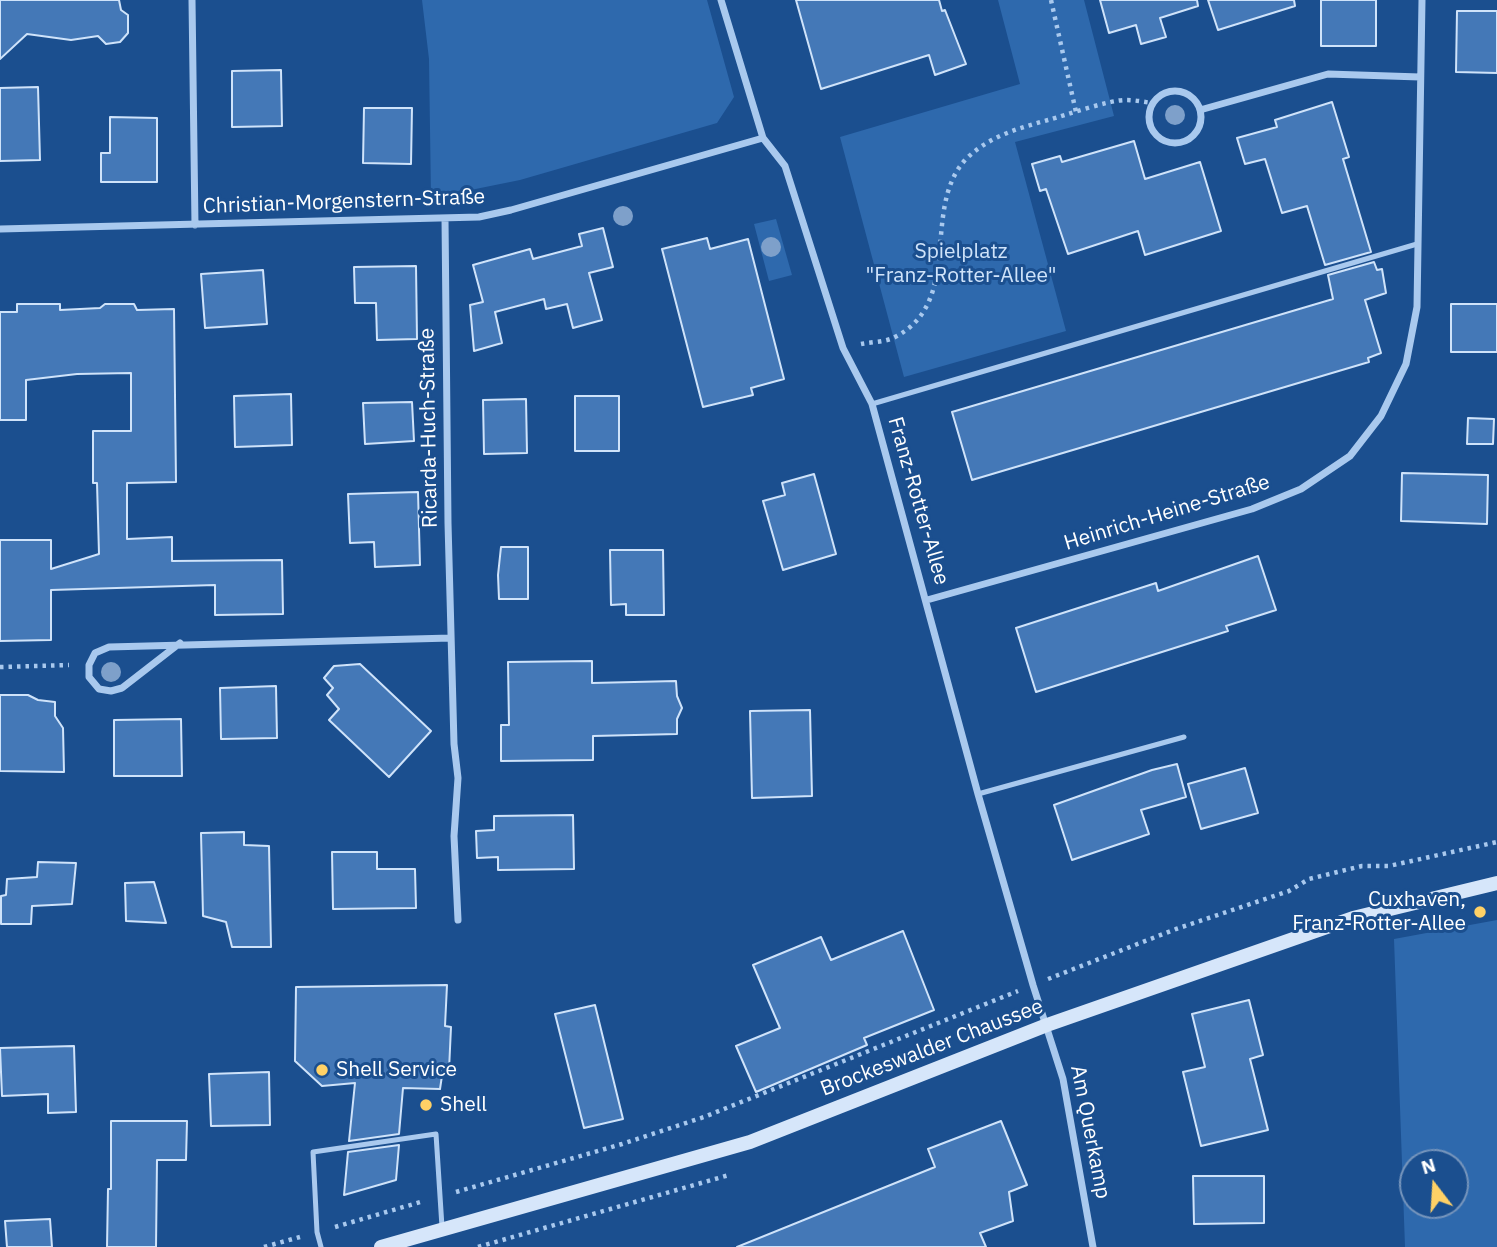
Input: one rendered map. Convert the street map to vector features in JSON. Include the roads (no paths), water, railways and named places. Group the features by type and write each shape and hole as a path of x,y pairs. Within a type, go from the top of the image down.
{"street":[{"path":"192,0 195,225"},
{"name":"Franz-Rotter-Allee","path":"721,0 763,138 785,166 843,348 872,404 978,794 1047,1025"},
{"name":"Heinrich-Heine-Straße","path":"927,600 1252,509 1301,489 1350,456 1381,416 1406,364 1417,307 1422,0"},
{"path":"1199,110 1328,74 1420,77"},
{"path":"1182,92 1196,102 1199,110 1200,118 1194,134 1180,142 1163,140 1152,128 1149,112 1153,103 1165,93 1182,92"},
{"name":"Christian-Morgenstern-Straße","path":"0,229 479,217 763,138"},
{"name":"Ricarda-Huch-Straße","path":"445,218 451,638 454,744 458,778 454,836 458,920"},
{"path":"180,643 122,688 111,691 99,689 89,677 89,665 95,653 109,647 180,643 451,638"},
{"name":"Brockeswalder Chaussee","path":"381,1247 750,1142 1047,1025 1353,918 1497,883"},
{"name":"Am Querkamp","path":"1047,1025 1063,1079 1093,1247"}],"lane":[{"path":"872,404 1417,244"},
{"path":"978,794 1184,737"},
{"path":"321,1247 317,1232 313,1152 436,1134 442,1230"}],"place":[{"name":"Cuxhaven, Franz-Rotter-Allee","path":"1480,912"},
{"name":"Shell Service","path":"322,1070"},
{"name":"Shell","path":"426,1105"}],"park label":[{"name":"Spielplatz \"Franz-Rotter-Allee\"","path":"961,264"}]}
